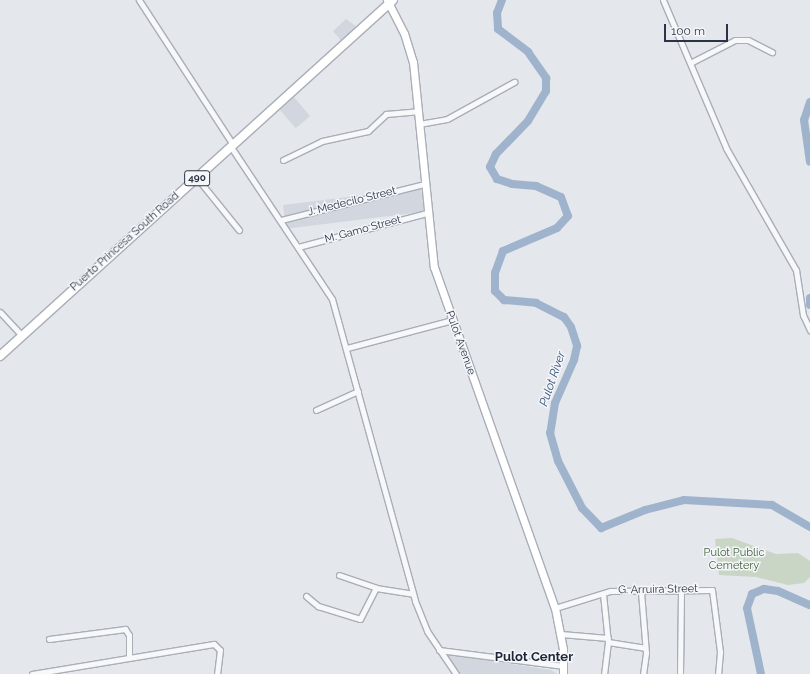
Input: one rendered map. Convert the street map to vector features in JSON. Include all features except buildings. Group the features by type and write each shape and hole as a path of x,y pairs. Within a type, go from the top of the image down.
{"main road":[{"name":"Puerto Princesa South Road","path":"0,356 390,1"}],"street":[{"path":"139,0 332,299 347,348 413,594 427,631 456,674"},
{"path":"663,0 692,62 726,148 796,270 803,315 810,330"},
{"name":"Pulot Avenue","path":"390,1 410,53 418,111 424,184 434,267 555,608 561,634 564,666 563,674"},
{"path":"692,62 735,40 748,40 772,52"},
{"path":"419,124 447,119 514,82"},
{"path":"283,160 322,141 368,131 386,114 418,111"},
{"path":"197,178 239,230"},
{"name":"J. Medecilo Street","path":"281,220 424,184"},
{"name":"M. Gamo Street","path":"298,247 427,213"},
{"path":"0,312 22,336"},
{"path":"347,348 452,320"},
{"path":"316,410 358,391"},
{"path":"339,575 376,588 413,594"},
{"path":"306,596 318,606 360,619 376,588"},
{"path":"680,674 681,590"},
{"name":"G. Arruira Street","path":"555,608 603,594 681,590 714,592 720,652 718,674"},
{"path":"641,592 645,648 642,674"},
{"path":"603,594 608,640 604,674"},
{"path":"49,639 125,629 129,635 129,657"},
{"path":"561,634 608,640 645,648"},
{"path":"32,674 129,657 218,645 217,674"},
{"path":"439,650 564,666"}],"shaded area":[{"path":"346,19 357,27 342,42 333,31"},
{"path":"294,97 310,116 296,128 279,109"},
{"path":"421,188 424,212 286,229 283,205"},
{"path":"447,654 551,670 557,674 460,674 444,655"}],"green space":[{"name":"Pulot Public Cemetery","path":"732,538 776,554 798,553 810,561 810,577 804,583 788,585 756,577 719,575 715,539"}],"waterway":[{"name":"Pulot River","path":"502,0 497,13 498,29 528,52 546,78 546,91 528,121 496,154 490,167 497,179 512,184 536,186 561,197 568,216 557,228 503,251 495,273 495,291 504,300 536,303 564,317 571,327 577,346 574,360 555,403 550,433 558,461 582,508 601,528 645,510 684,500 772,505 810,527"},
{"path":"810,102 804,120 810,162"},
{"path":"810,298 810,305"},
{"name":"Pulot River","path":"761,674 747,608 752,594 764,589 778,591 810,605"}],"district":[{"name":"Pulot Center","path":"534,657"}]}
